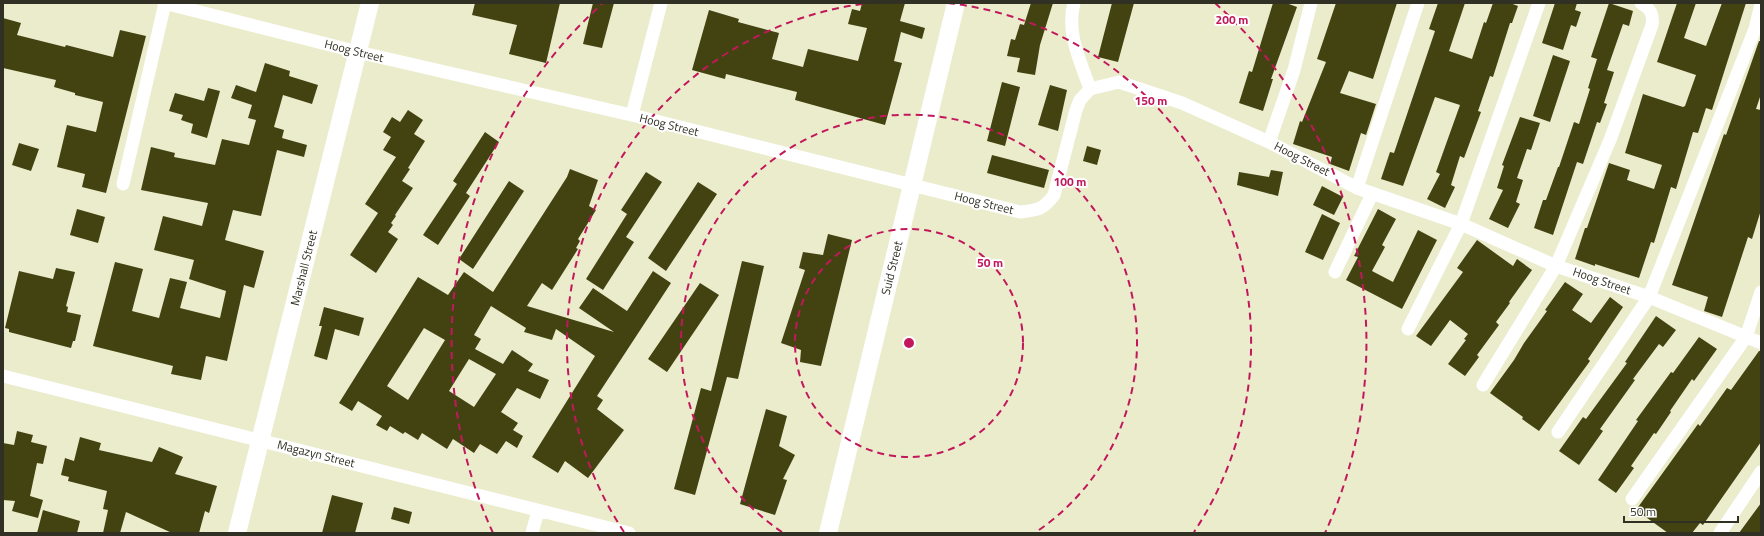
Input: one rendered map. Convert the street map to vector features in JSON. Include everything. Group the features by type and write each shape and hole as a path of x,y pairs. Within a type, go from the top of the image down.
{"street":[{"name":"Hoog Street","path":"165,3 358,52 632,115 1020,212 1042,208 1054,195 1076,110 1085,94 1090,89 1119,82 1182,103 1269,142 1357,188 1461,224 1556,266 1650,297 1761,343"},
{"path":"123,184 165,3"},
{"name":"Marshall Street","path":"237,533 370,3"},
{"path":"632,115 661,3"},
{"name":"Suid Street","path":"828,533 956,3"},
{"path":"1074,3 1071,15 1074,42 1090,89"},
{"path":"1269,142 1294,70 1311,3"},
{"path":"1357,188 1418,3"},
{"path":"1408,329 1461,224 1539,3"},
{"path":"1483,384 1556,266 1610,140 1652,25 1653,19 1651,12 1641,3"},
{"path":"1558,432 1650,297 1758,30 1761,4"},
{"path":"1335,272 1372,194"},
{"path":"1632,499 1746,338 1761,292"},
{"name":"Magazyn Street","path":"3,376 629,533"},
{"path":"1720,533 1761,472"},
{"path":"532,533 538,511"}],"building":[{"path":"475,3 560,3 546,63 509,54 517,25 472,15"},
{"path":"593,3 614,3 602,48 583,44"},
{"path":"862,3 905,3 900,21 925,28 922,39 901,32 894,61 902,63 885,125 795,100 797,92 726,74 725,79 692,70 709,10 739,19 738,22 779,33 772,59 803,67 808,49 858,61 867,28 848,24 852,9 860,11"},
{"path":"1031,3 1053,3 1040,45 1035,75 1017,72 1020,58 1007,56 1011,39 1015,40 1020,24 1024,25"},
{"path":"1112,3 1134,3 1118,62 1098,57"},
{"path":"1273,3 1286,3 1297,7 1271,79 1273,79 1263,111 1239,103 1249,71 1252,72"},
{"path":"1336,3 1397,3 1373,79 1349,71 1340,93 1376,104 1366,135 1361,133 1349,171 1330,164 1332,157 1293,144 1300,121 1302,122 1326,62 1317,59"},
{"path":"1438,3 1465,3 1449,51 1472,59 1484,22 1486,23 1493,3 1510,3 1518,6 1512,23 1510,23 1493,77 1490,76 1478,111 1481,112 1464,158 1460,156 1451,185 1455,187 1445,208 1427,199 1440,174 1436,172 1460,105 1435,97 1403,186 1381,179 1390,152 1394,153 1435,31 1429,29"},
{"path":"1555,3 1577,3 1575,10 1581,12 1576,27 1571,25 1563,50 1542,43"},
{"path":"1609,3 1633,11 1629,26 1623,24 1607,70 1614,72 1604,103 1607,104 1600,123 1597,122 1583,164 1577,162 1553,235 1534,228 1543,200 1546,200 1559,167 1574,122 1579,124 1590,89 1588,88 1597,59 1591,57"},
{"path":"1677,3 1696,3 1684,38 1706,46 1722,3 1746,3 1712,110 1706,108 1698,133 1693,132 1676,189 1671,187 1654,243 1651,242 1639,278 1575,259 1609,163 1630,170 1627,180 1654,189 1662,165 1625,153 1643,94 1683,107 1685,106 1696,75 1657,62"},
{"path":"3,18 21,23 17,35 113,57 120,30 146,36 106,193 82,187 85,174 57,167 67,125 96,132 103,102 75,95 75,93 54,87 56,80 3,68"},
{"path":"1759,41 1761,41 1761,94 1756,109 1761,110 1761,210 1752,239 1748,237 1722,317 1704,311 1708,297 1672,285 1724,134 1726,135"},
{"path":"1553,55 1570,61 1550,122 1533,116"},
{"path":"265,63 290,71 289,76 318,85 312,104 283,95 274,127 284,130 282,138 307,145 304,157 277,150 261,216 233,210 225,240 264,251 254,288 244,285 227,361 206,356 201,380 171,374 173,366 93,346 115,262 143,269 132,311 159,318 170,278 187,282 180,308 220,318 226,291 189,279 194,260 154,250 163,216 202,226 208,203 141,190 151,147 175,153 174,157 215,165 222,139 249,145 256,120 248,118 252,105 231,98 236,85 256,92"},
{"path":"1002,82 1020,87 1005,146 987,141"},
{"path":"1050,85 1067,90 1058,131 1038,125"},
{"path":"208,88 220,91 207,138 191,133 193,124 181,120 183,115 169,111 175,93 204,101"},
{"path":"408,110 423,120 414,134 425,141 408,168 410,169 402,181 413,188 395,215 396,216 391,223 393,225 388,232 398,239 376,273 350,255 378,213 365,204 396,157 383,150 391,137 383,132 392,117 400,122"},
{"path":"1520,117 1540,123 1531,150 1527,149 1517,178 1523,180 1516,202 1520,204 1508,228 1489,219 1503,190 1497,188 1504,166 1502,165"},
{"path":"485,132 499,142 466,193 470,196 438,245 423,235 457,184 453,181"},
{"path":"19,143 39,149 31,171 12,165"},
{"path":"1087,146 1101,150 1097,165 1083,161"},
{"path":"992,155 1049,170 1044,188 987,173"},
{"path":"570,169 598,180 589,206 596,210 578,239 580,241 576,248 578,249 552,290 542,283 527,306 614,332 579,308 593,288 627,311 653,271 671,283 597,396 603,400 597,409 624,430 588,478 565,461 558,473 532,457 595,356 556,329 552,340 524,332 526,328 491,306 474,335 481,339 475,349 503,364 512,350 533,364 528,371 549,380 540,399 517,388 501,412 518,423 513,430 523,436 517,448 506,441 497,454 480,444 474,453 453,439 447,449 422,433 418,440 405,432 403,434 390,426 387,431 376,425 382,416 358,401 352,411 339,403 418,277 448,295 464,272 493,292 567,177","holes":["424,328 445,340 408,400 387,386","469,359 496,374 474,407 449,391"]},
{"path":"1271,170 1283,172 1278,196 1237,185 1239,172 1269,177"},
{"path":"646,172 662,182 626,237 634,242 603,290 586,279 627,214 621,210"},
{"path":"509,181 524,191 473,269 459,259"},
{"path":"698,182 717,194 666,271 648,258"},
{"path":"1322,186 1343,197 1334,215 1313,205"},
{"path":"77,209 105,217 98,243 70,235"},
{"path":"1378,209 1396,219 1382,245 1385,247 1372,271 1393,282 1418,230 1437,240 1402,309 1346,280 1358,257 1354,256"},
{"path":"1322,214 1340,223 1323,260 1305,252"},
{"path":"828,234 852,240 821,366 800,362 801,350 781,343 805,270 799,268 803,252 823,255"},
{"path":"1477,240 1513,266 1517,259 1532,270 1496,322 1499,325 1477,355 1479,357 1465,376 1448,364 1466,340 1464,339 1468,334 1450,320 1431,346 1416,336 1463,272 1457,268"},
{"path":"742,261 764,266 738,379 727,377 695,495 674,489 701,388 711,391"},
{"path":"56,268 75,272 66,306 68,307 67,312 81,315 75,341 73,341 71,348 9,332 9,329 5,328 19,271 53,279"},
{"path":"1565,282 1583,294 1572,310 1591,323 1610,297 1623,307 1588,359 1590,361 1539,431 1522,419 1523,417 1490,393 1514,360 1524,343 1547,311 1545,310"},
{"path":"700,283 719,295 667,372 648,359"},
{"path":"324,307 364,318 359,336 335,329 327,360 314,356 322,326 319,326"},
{"path":"1656,316 1676,330 1663,347 1659,344 1633,379 1635,380 1600,429 1603,431 1579,465 1559,451 1583,417 1586,419 1627,363 1625,362"},
{"path":"1699,337 1717,349 1694,381 1692,379 1656,434 1654,433 1631,466 1634,468 1616,493 1598,480 1638,421 1636,420"},
{"path":"1759,351 1761,351 1761,442 1703,525 1700,523 1692,533 1668,533 1636,510 1698,424 1700,426 1727,388 1731,390"},
{"path":"766,409 787,416 779,446 795,455 783,479 787,480 775,515 740,504"},
{"path":"17,431 33,435 31,442 47,446 43,464 37,463 30,496 43,500 38,518 12,511 15,501 3,500 3,443 14,445"},
{"path":"80,437 101,443 99,450 152,462 159,447 183,457 175,474 217,486 209,513 205,511 199,533 172,533 126,512 120,533 103,533 108,510 103,509 107,491 68,481 69,477 61,475 65,458 74,461"},
{"path":"332,495 363,503 355,533 322,533"},
{"path":"1761,503 1761,533 1739,533"},
{"path":"394,507 412,512 409,524 391,519"},
{"path":"43,510 80,521 77,533 37,533"}]}
